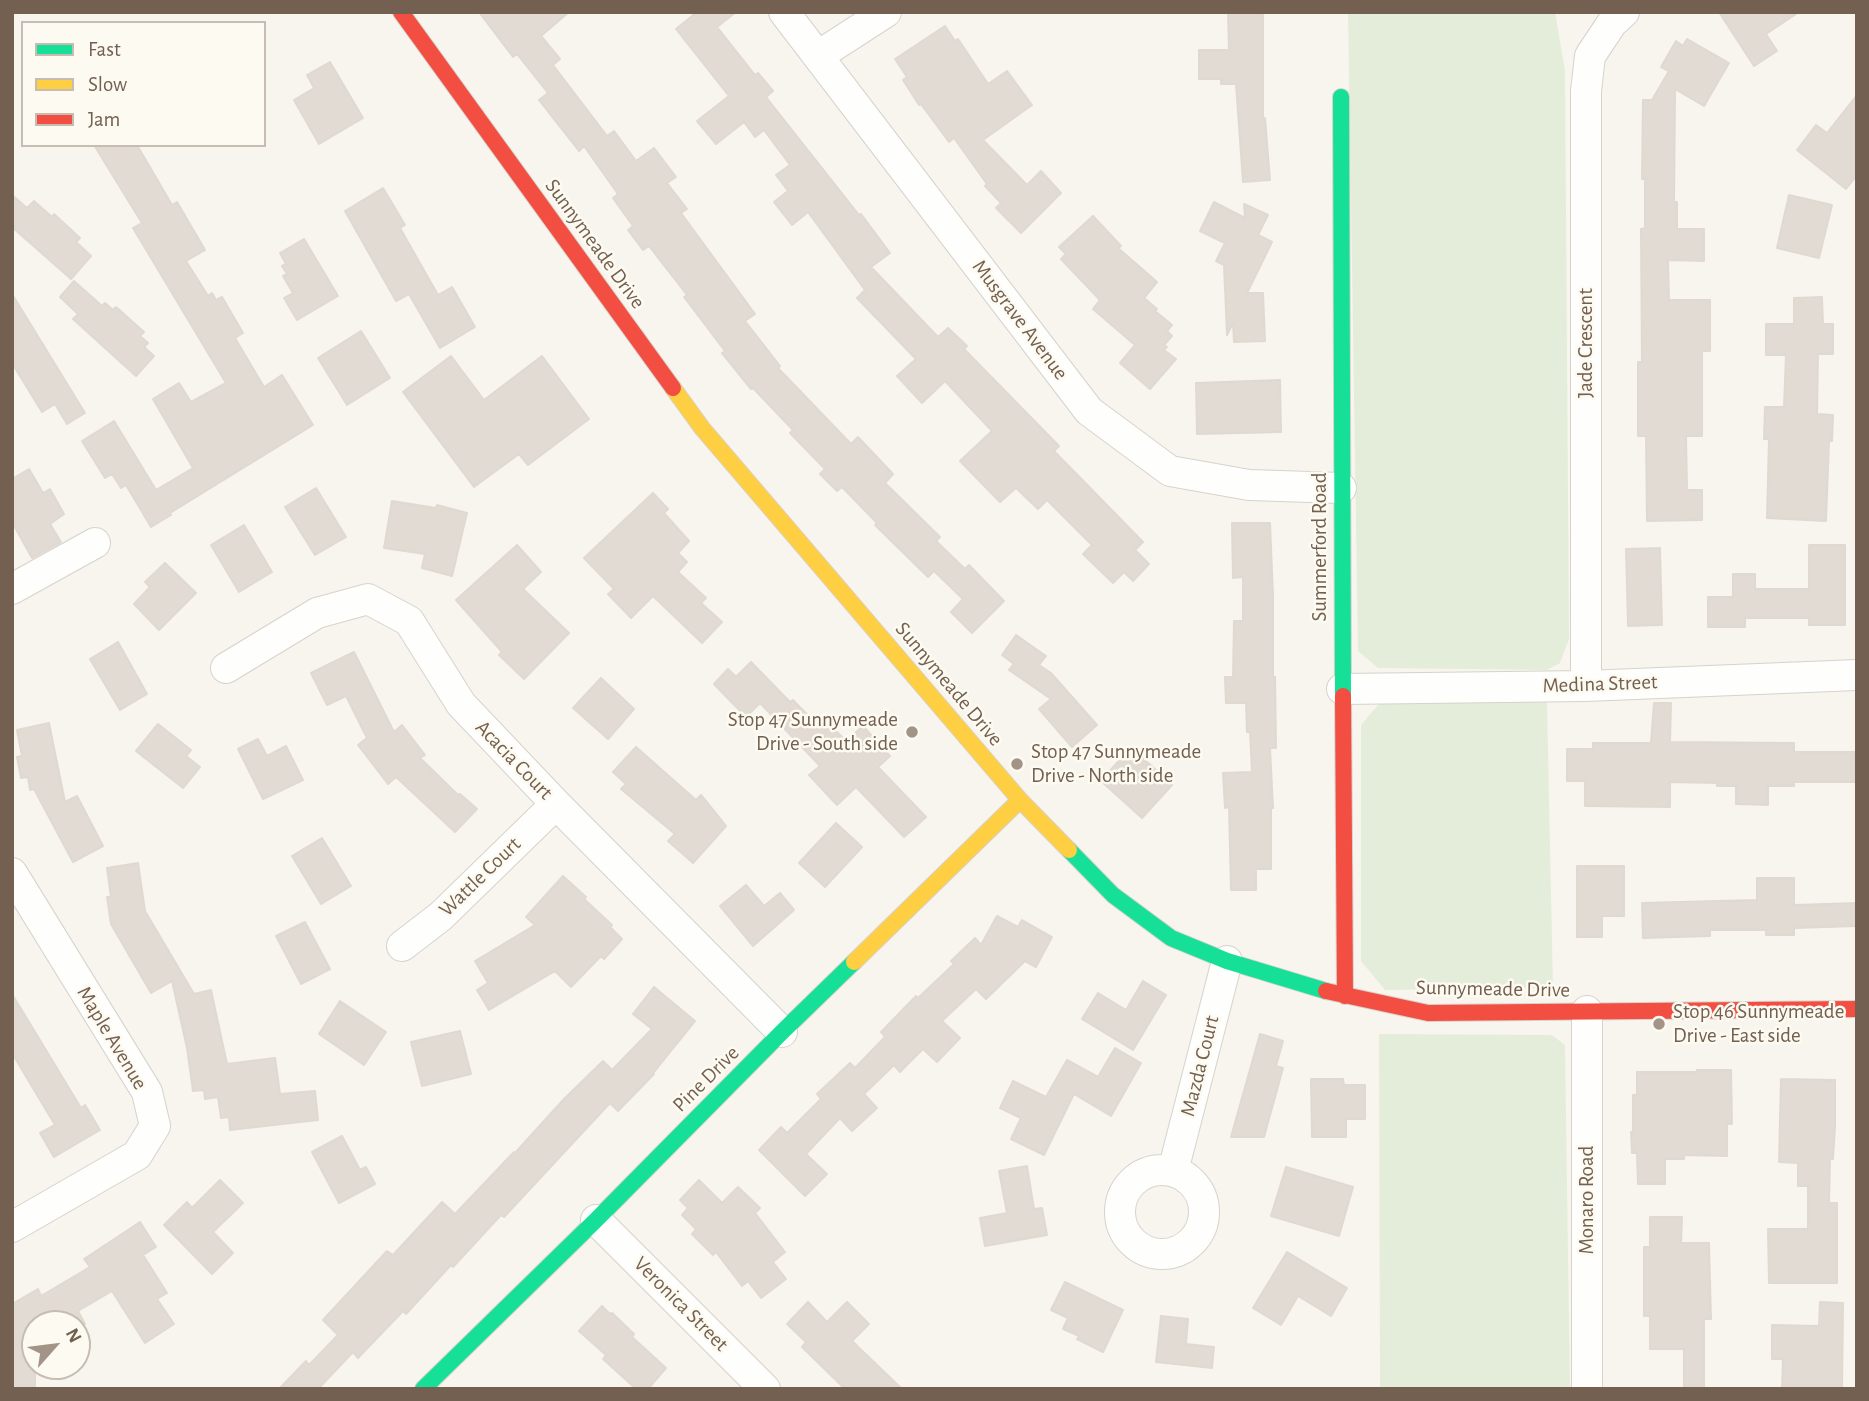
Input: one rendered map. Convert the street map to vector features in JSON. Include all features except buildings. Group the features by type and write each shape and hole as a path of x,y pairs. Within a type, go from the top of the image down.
{"street":[{"name":"Sunnymeade Drive","path":"401,12 702,428 1020,800 1113,895 1171,938 1273,976 1345,996 1428,1013 1857,1009"},
{"name":"Musgrave Avenue","path":"784,12 1089,411 1170,471 1249,485 1340,488"},
{"path":"818,56 886,12"},
{"name":"Jade Crescent","path":"1586,685 1586,91 1590,56 1612,23 1624,12"},
{"name":"Summerford Road","path":"1341,97 1340,488 1345,996"},
{"path":"12,589 96,543"},
{"name":"Acacia Court","path":"226,668 317,613 368,599 409,621 461,704 782,1032"},
{"name":"Medina Street","path":"1342,689 1586,685 1857,675"},
{"name":"Pine Drive","path":"423,1389 1020,800"},
{"name":"Wattle Court","path":"401,946 441,916 556,804"},
{"name":"Maple Avenue","path":"12,873 146,1092 155,1126 137,1155 12,1227"},
{"name":"Mazda Court","path":"1173,1171 1227,961"},
{"name":"Monaro Road","path":"1587,1011 1587,1389"},
{"name":"Veronica Street","path":"596,1220 765,1389"}],"green space":[{"path":"1348,12 1555,12 1565,71 1569,639 1560,663 1547,670 1378,668 1358,651"},
{"path":"1384,698 1547,701 1553,988 1385,990 1361,961 1361,725"},
{"path":"1379,1034 1552,1035 1565,1045 1570,1389 1380,1389"}],"traffic: fast":[{"path":"1341,97 1343,696"},
{"path":"1069,850 1113,895 1171,938 1227,961 1326,991"},
{"path":"423,1389 854,962"}],"traffic: slow":[{"path":"673,388 702,428 1020,800 1069,850"},
{"path":"854,962 1020,800"}],"traffic: jam":[{"path":"401,12 673,388"},
{"path":"1343,696 1345,996"},
{"path":"1326,991 1428,1013 1857,1009"}],"place":[{"name":"Stop 47 Sunnymeade Drive - South side","path":"912,732"},
{"name":"Stop 47 Sunnymeade Drive - North side","path":"1017,764"},
{"name":"Stop 46 Sunnymeade Drive - East side","path":"1659,1024"}]}
